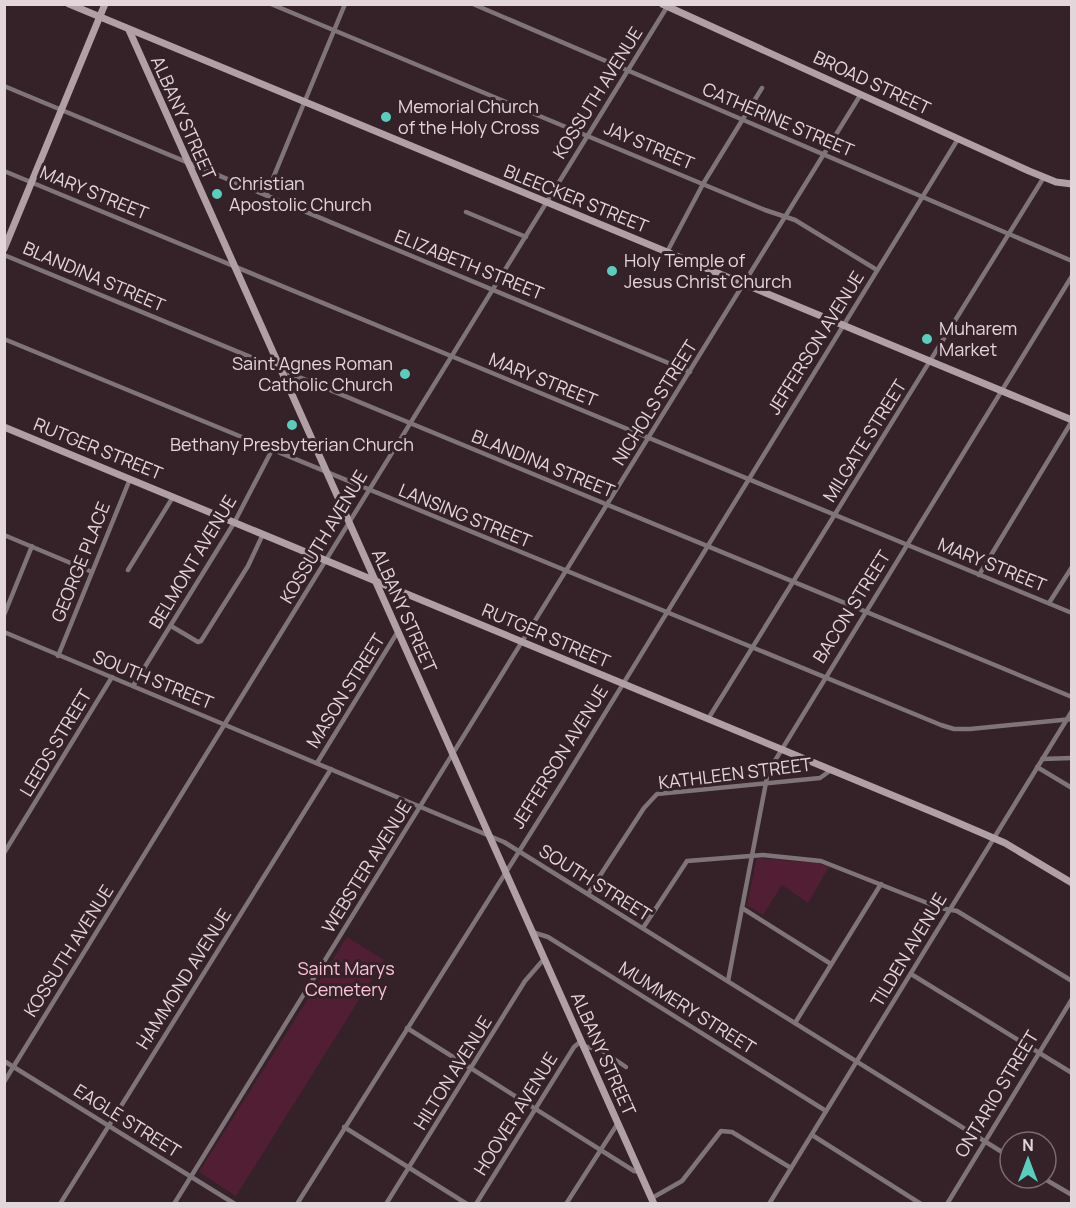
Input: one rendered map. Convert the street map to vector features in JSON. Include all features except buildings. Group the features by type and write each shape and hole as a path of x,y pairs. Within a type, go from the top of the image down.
{"street":[{"name":"BLEECKER STREET","path":"69,4 1071,420"},
{"path":"4,249 105,4"},
{"name":"JAY STREET","path":"271,4 703,184 786,216 877,270"},
{"path":"266,195 345,4"},
{"name":"CATHERINE STREET","path":"473,4 1071,261"},
{"name":"KOSSUTH AVENUE","path":"4,1082 547,203 664,6"},
{"name":"BROAD STREET","path":"664,6 1044,177 1071,184"},
{"name":"ALBANY STREET","path":"129,30 486,833 653,1201"},
{"name":"ELIZABETH STREET","path":"4,86 690,372"},
{"path":"667,252 703,184 762,88"},
{"name":"NICHOLS STREET","path":"452,755 746,285 861,94"},
{"name":"JEFFERSON AVENUE","path":"297,1203 958,139"},
{"name":"MARY STREET","path":"4,171 1071,613"},
{"name":"MILGATE STREET","path":"708,719 1044,177"},
{"path":"466,212 526,237"},
{"name":"BLANDINA STREET","path":"4,255 1071,697"},
{"name":"BACON STREET","path":"728,981 765,783 825,678 1071,276"},
{"name":"LANSING STREET","path":"4,339 917,716 954,729 1069,719"},
{"path":"979,575 1071,420"},
{"name":"RUTGER STREET","path":"4,427 993,838 1071,883"},
{"name":"BELMONT AVENUE","path":"134,686 234,523 272,450"},
{"name":"GEORGE PLACE","path":"58,656 130,479"},
{"path":"128,570 173,497"},
{"path":"171,626 198,642 201,641 248,566 263,534"},
{"path":"4,535 92,572"},
{"path":"4,615 32,546"},
{"path":"1049,603 1071,567"},
{"name":"SOUTH STREET","path":"4,633 486,833 518,850 998,1150"},
{"name":"MASON STREET","path":"317,763 397,633"},
{"name":"LEEDS STREET","path":"4,853 112,677"},
{"name":"TILDEN AVENUE","path":"771,1201 993,838 1069,719 1071,711"},
{"name":"WEBSTER AVENUE","path":"174,1203 452,755"},
{"path":"1042,759 1071,758"},
{"path":"1037,767 1071,788"},
{"name":"HAMMOND AVENUE","path":"60,1203 331,769"},
{"name":"KATHLEEN STREET","path":"588,894 644,808 657,794 820,778 831,770"},
{"path":"643,928 684,864 752,855 821,861 940,908 957,911 1071,981"},
{"path":"795,1023 881,884"},
{"path":"742,908 831,964"},
{"name":"MUMMERY STREET","path":"532,932 548,937 826,1112"},
{"name":"HILTON AVENUE","path":"386,1203 525,981 544,959"},
{"path":"911,974 1071,1073"},
{"name":"ONTARIO STREET","path":"946,1203 1071,999"},
{"path":"406,1028 599,1149 640,1172"},
{"path":"582,1044 602,1050 626,1067"},
{"name":"HOOVER AVENUE","path":"476,1203 574,1047 582,1044"},
{"name":"EAGLE STREET","path":"4,1061 235,1203"},
{"path":"566,1203 618,1123"},
{"path":"344,1127 467,1203"},
{"path":"653,1201 682,1181 721,1131 727,1131 791,1168"},
{"path":"812,1135 921,1203"},
{"path":"1058,1187 1071,1195"},
{"path":"771,1201 780,1203"}],"green space":[{"path":"757,858 818,863 829,867 808,903 782,885 763,915 747,905"},
{"name":"Saint Marys Cemetery","path":"347,937 384,960 236,1196 199,1172"}],"place":[{"name":"Memorial Church of the Holy Cross","path":"386,117"},
{"name":"Christian Apostolic Church","path":"217,194"},
{"name":"Holy Temple of Jesus Christ Church","path":"612,271"},
{"name":"Muharem Market","path":"927,339"},
{"name":"Saint Agnes Roman Catholic Church","path":"405,374"},
{"name":"Bethany Presbyterian Church","path":"292,425"}]}
